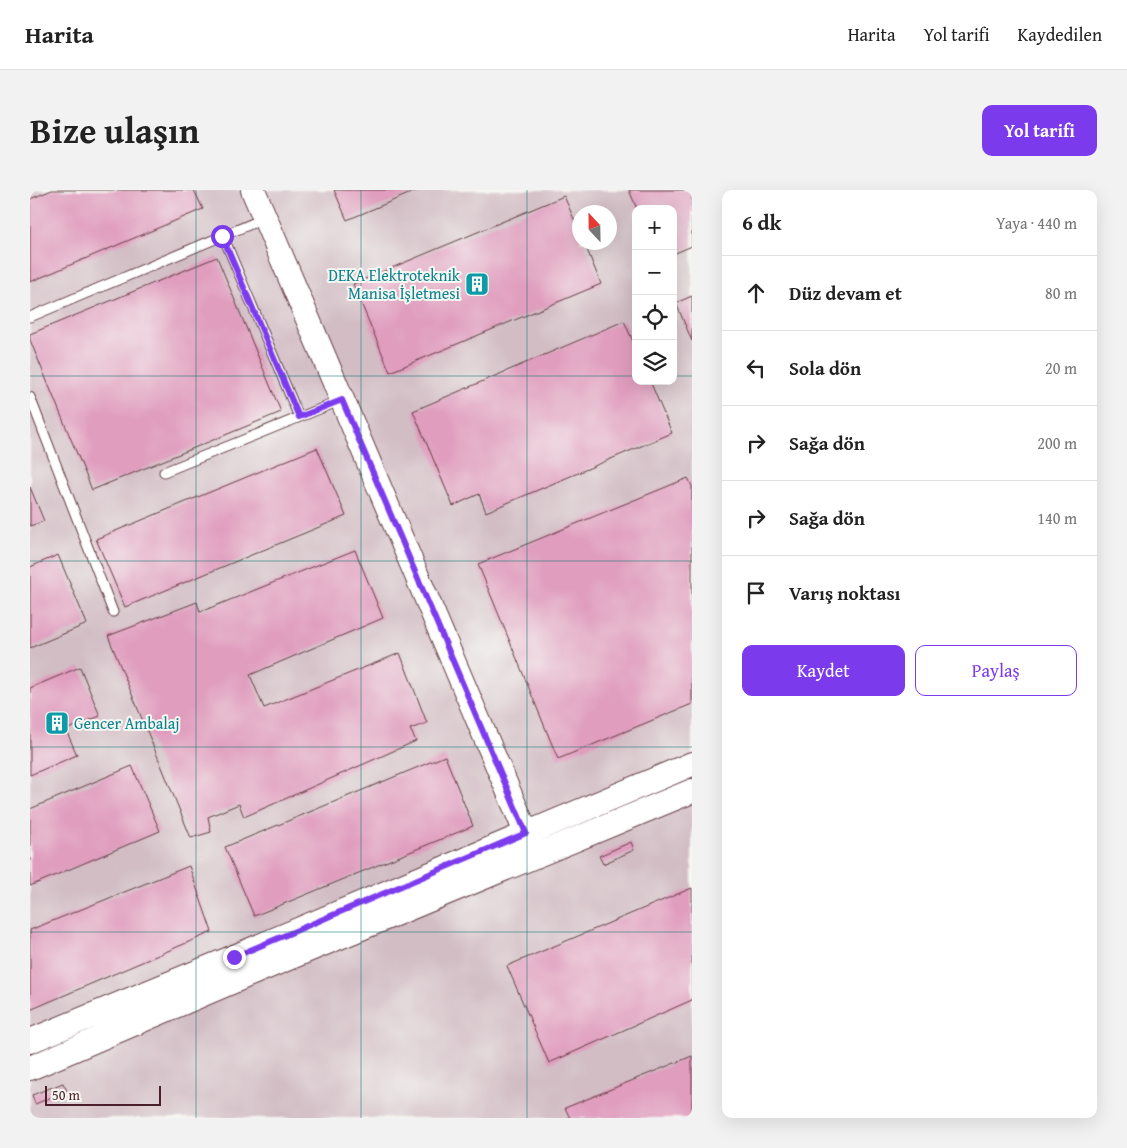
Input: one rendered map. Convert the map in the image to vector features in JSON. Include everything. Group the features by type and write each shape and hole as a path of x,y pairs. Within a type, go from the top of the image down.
{"street":[{"path":"253,190 536,856"},
{"path":"30,1041 692,764"},
{"path":"30,1068 692,791"}],"lane":[{"path":"30,317 265,218"},
{"path":"222,236 299,417"},
{"path":"30,397 113,612"},
{"path":"164,472 342,400"}],"shaded area":[{"path":"30,190 692,190 692,1118 30,1118"}],"building":[{"path":"52,190 194,190 203,209 30,282 30,199"},
{"path":"334,190 418,190 347,220"},
{"path":"629,190 692,190 692,246 677,252 677,205 635,205"},
{"name":"DEKA Elektroteknik Manisa İşletmesi","path":"564,196 572,214 572,250 587,250 601,284 390,372 353,284"},
{"path":"217,257 281,412 92,490 30,340 30,334"},
{"path":"692,296 692,341 677,305 677,303"},
{"path":"624,321 632,339 632,385 652,385 672,433 486,512 479,494 453,506 413,411"},
{"path":"317,448 346,516 125,607 96,539"},
{"path":"688,478 692,486 692,704 558,759 478,564"},
{"path":"30,487 44,521 30,526"},
{"path":"355,550 383,618 250,675 264,708 400,653 427,723 410,729 416,741 244,817 239,804 208,817 211,832 191,838 108,636 197,602 200,612"},
{"path":"58,555 87,624 30,648 30,567"},
{"name":"Gencer Ambalaj","path":"80,667 100,716 66,730 77,755 30,775 30,688"},
{"path":"445,756 473,826 254,916 225,847"},
{"path":"132,766 160,831 30,886 30,809"},
{"path":"631,842 634,850 603,864 599,856"},
{"path":"189,866 212,932 30,1010 30,930"},
{"path":"692,888 692,1000 549,1063 507,966"},
{"path":"692,1056 692,1118 570,1118 565,1108"},
{"path":"63,1083 67,1091 35,1104 32,1095"}],"place":[{"name":"DEKA Elektroteknik Manisa İşletmesi","path":"477,284"},
{"name":"Gencer Ambalaj","path":"57,723"}],"route":[{"path":"222,236 299,417 342,400 526,833 234,957"}]}
